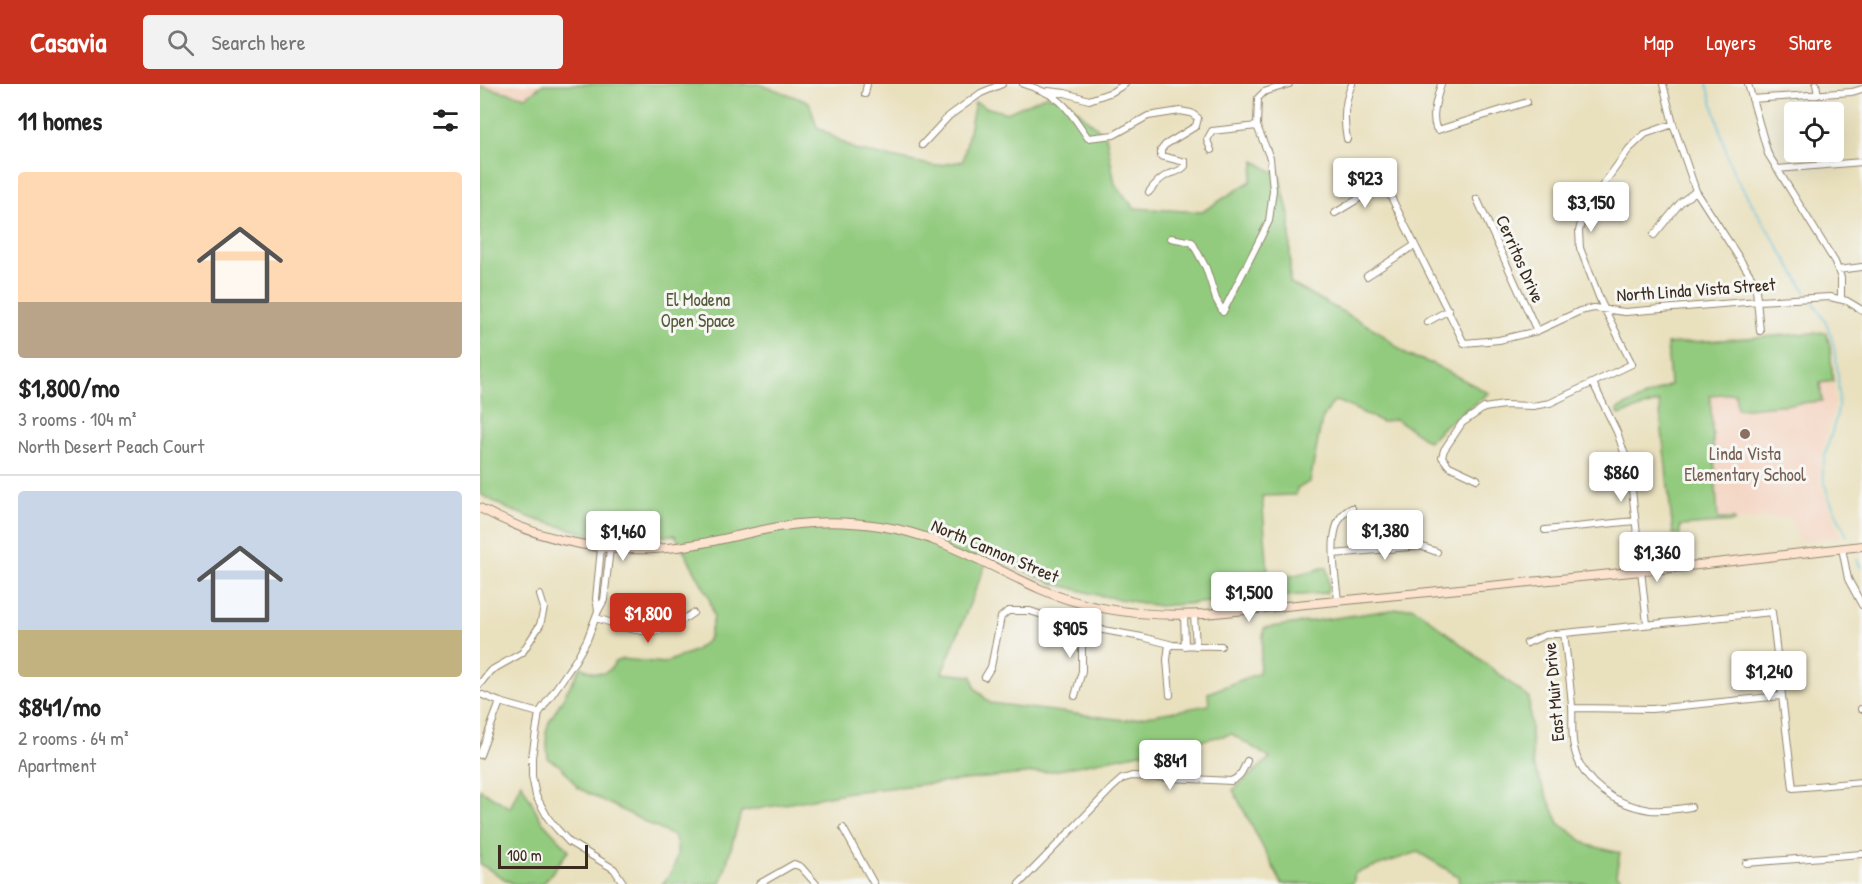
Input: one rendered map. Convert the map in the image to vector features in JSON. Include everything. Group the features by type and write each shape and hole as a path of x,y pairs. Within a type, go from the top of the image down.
{"main road":[{"name":"North Cannon Street","path":"480,508 530,531 573,543 606,548 674,547 809,523 881,526 948,545 1040,589 1067,599 1119,612 1139,614 1194,615 1641,571 1862,546"}],"street":[{"path":"866,94 867,84"},
{"path":"922,146 950,116 981,93 1002,84"},
{"path":"1023,84 1089,100 1112,92 1125,84"},
{"path":"1171,238 1192,242 1206,268 1216,299 1223,312 1269,221 1272,190 1270,158 1257,126 1257,98 1264,92 1289,84"},
{"path":"1347,139 1344,110 1352,84"},
{"path":"1441,84 1434,123 1438,130 1527,102"},
{"path":"1663,84 1673,124 1696,191 1752,279 1758,301 1760,331"},
{"path":"1748,84 1768,154 1838,270 1842,285 1841,299"},
{"path":"1816,84 1818,94"},
{"path":"1752,99 1852,92 1862,89"},
{"path":"1045,91 1065,104 1088,138 1114,135 1148,116 1180,111 1191,113 1197,118 1196,126 1165,145 1161,150 1161,156 1182,160 1185,166 1155,183 1149,192"},
{"path":"1477,479 1449,466 1442,457 1444,450 1462,423 1484,408 1551,403 1632,364 1605,310 1580,248 1579,231 1584,211 1629,149 1645,134 1673,124"},
{"path":"1211,150 1207,140 1212,131 1257,126"},
{"path":"1777,169 1862,162"},
{"path":"1360,165 1383,184 1389,193 1449,310 1427,322"},
{"path":"1335,213 1383,184"},
{"path":"1654,235 1681,202 1696,191"},
{"name":"Cerritos Drive","path":"1477,199 1537,331"},
{"path":"1367,276 1415,244"},
{"path":"1838,270 1862,267"},
{"name":"North Linda Vista Street","path":"1449,310 1464,344 1537,331 1580,311 1594,308 1625,312 1830,297 1853,303 1862,310"},
{"path":"1593,383 1617,432 1631,481 1647,624"},
{"path":"1338,601 1334,534 1344,512 1352,508"},
{"path":"1545,530 1635,521"},
{"path":"1334,554 1420,546 1437,552"},
{"path":"606,548 596,599 597,614 587,640 539,713 532,758 532,776 536,796 548,818 569,842 614,869 624,884"},
{"path":"1842,548 1848,579 1862,605"},
{"path":"480,684 490,671 522,653 540,625 544,608 540,595"},
{"path":"630,628 637,608 644,597"},
{"path":"985,677 991,667 1000,620 1003,614 1010,610 1030,611 1086,628 1142,637 1168,644 1221,646"},
{"path":"1527,643 1545,635 1772,612 1793,788 1862,782"},
{"path":"597,614 643,632 661,631 693,613"},
{"path":"1184,615 1185,646"},
{"path":"1194,615 1196,646"},
{"path":"1075,696 1082,671 1082,648 1086,628"},
{"name":"East Muir Drive","path":"1564,633 1574,747 1581,767 1596,786 1622,802 1650,810 1691,807"},
{"path":"1168,644 1170,695"},
{"path":"480,694 539,713"},
{"path":"1572,708 1652,709 1781,696"},
{"path":"480,755 500,702"},
{"path":"1018,884 1113,787 1128,777 1231,781 1238,779 1247,761"},
{"path":"843,828 874,884"},
{"path":"1746,863 1862,854"},
{"path":"759,884 794,864 801,867 816,884"}],"shaded area":[{"path":"480,84 543,84 526,97 480,86"},
{"name":"Linda Vista Elementary School","path":"1826,332 1830,346 1835,405 1820,460 1820,476 1821,485 1841,537 1800,541 1790,517 1672,526 1671,398 1667,344"}],"green space":[{"name":"El Modena Open Space","path":"543,84 760,84 809,102 817,127 856,150 935,166 963,161 975,102 1007,113 1045,96 1065,99 1106,136 1115,184 1134,208 1202,212 1251,181 1255,161 1273,172 1278,170 1290,219 1290,283 1378,331 1407,355 1433,364 1489,393 1445,425 1428,441 1396,419 1382,422 1334,401 1322,419 1310,482 1297,488 1296,495 1262,496 1268,574 1275,580 1327,567 1329,587 1326,593 1159,606 1097,595 1052,583 989,556 942,673 972,676 975,688 990,703 1125,720 1209,705 1208,693 1259,673 1264,628 1412,607 1529,698 1533,765 1559,823 1588,845 1620,853 1616,874 1623,880 1619,884 1459,884 1458,876 1418,852 1355,873 1353,884 1282,884 1233,790 1270,758 1232,734 1053,771 850,792 741,812 721,884 662,884 676,861 677,848 673,836 578,788 561,766 548,759 546,732 549,722 581,667 600,674 608,671 615,662 622,659 664,663 694,651 708,640 714,617 709,597 675,535 604,538 537,520 508,509 480,494 480,86 526,97"},
{"path":"1826,332 1830,346 1833,381 1820,383 1822,401 1737,409 1735,393 1710,395 1718,519 1734,519 1734,522 1680,526 1680,534 1673,534 1659,402 1619,415 1617,410 1670,385 1667,344"},
{"path":"521,782 541,820 569,850 543,884 513,884 480,864 480,789 510,808"}],"waterway":[{"path":"1707,84 1735,176 1806,292"},
{"path":"1814,303 1831,336 1836,359 1839,397 1836,418 1823,464 1824,480 1832,505 1847,536"},
{"path":"1856,559 1862,568"}],"place":[{"name":"Linda Vista Elementary School","path":"1745,434"}]}
